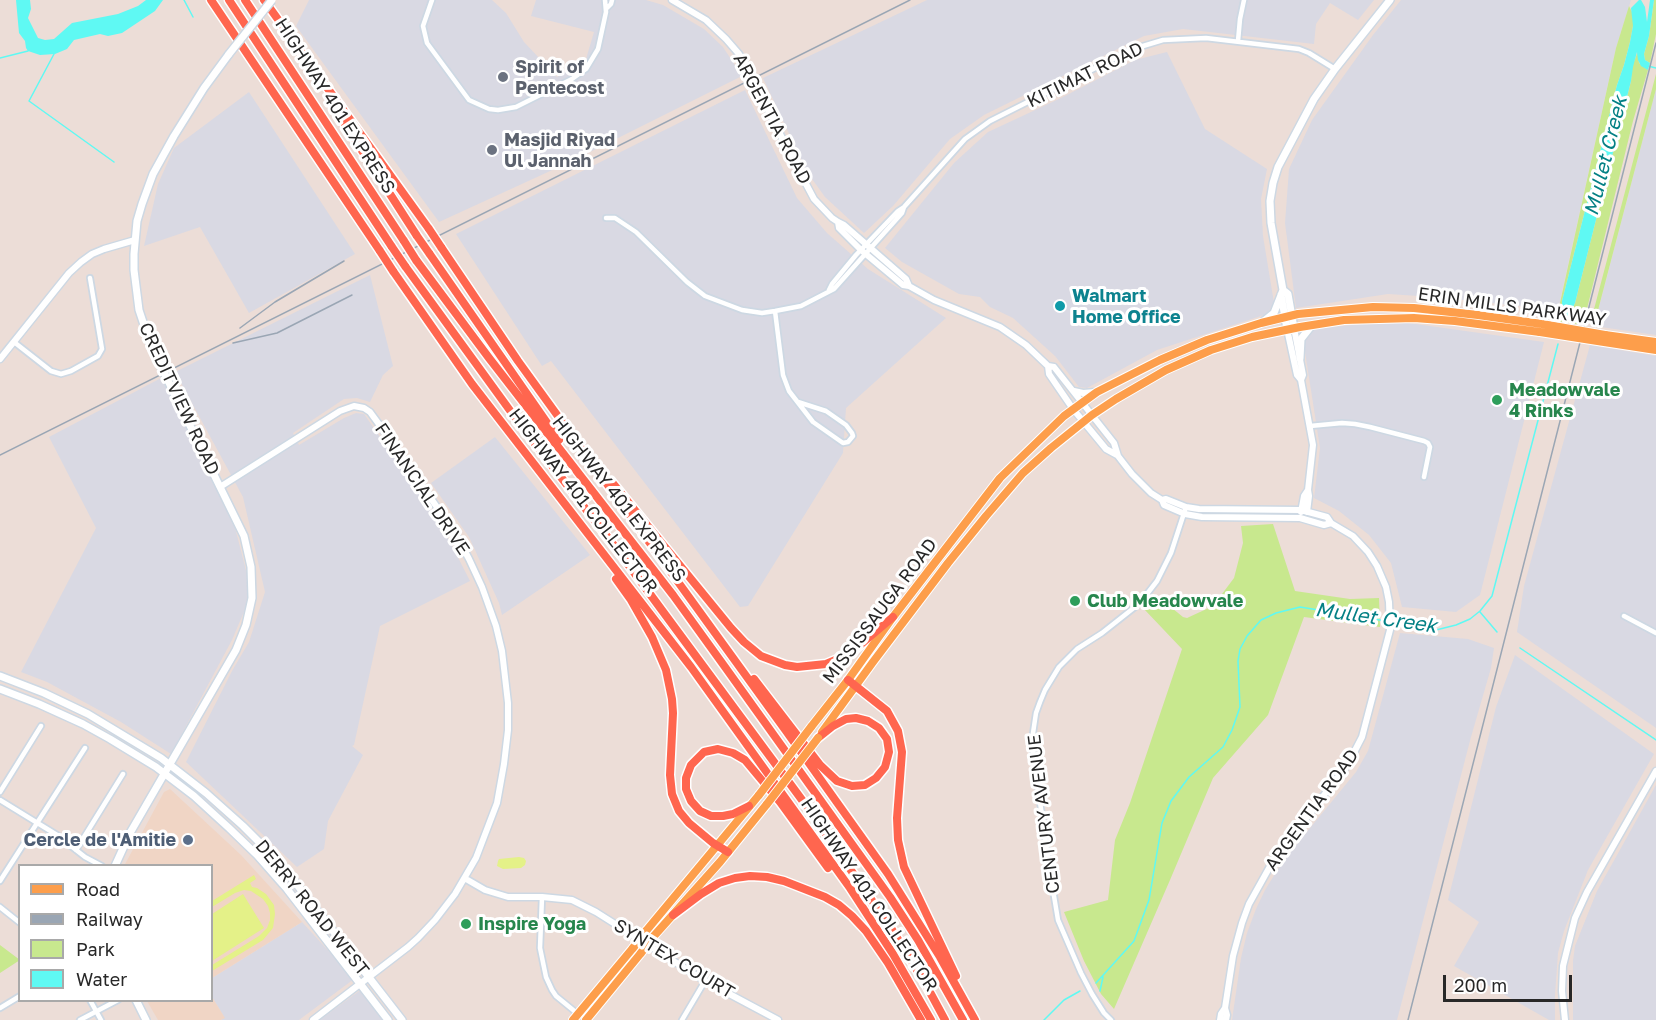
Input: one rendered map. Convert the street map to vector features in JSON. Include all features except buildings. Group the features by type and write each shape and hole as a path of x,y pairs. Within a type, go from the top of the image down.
{"highway":[{"name":"HIGHWAY 401 COLLECTOR","path":"211,0 393,271 472,384 691,667 850,888 918,995 931,1020"},
{"name":"HIGHWAY 401 EXPRESS","path":"229,0 405,266 805,804 891,928 945,1020"},
{"name":"HIGHWAY 401 EXPRESS","path":"245,0 416,260 699,631 890,897 918,940 963,1020"},
{"name":"HIGHWAY 401 COLLECTOR","path":"264,0 429,229 518,361 888,874 976,1020"},
{"path":"280,23 417,236 609,512"},
{"path":"518,361 610,480 731,628 753,650 772,661 785,665 806,667 826,664 853,651 893,617"},
{"path":"569,510 631,600 652,637 666,670 672,699 670,775 672,794 679,811 689,823 728,852"},
{"path":"706,622 764,690 826,772 837,781 852,786 865,784 876,778 885,767 889,752 886,739 879,728 868,721 856,718 846,719 818,738"},
{"path":"848,680 887,711 898,730 902,752 897,829 904,867 976,1020"},
{"path":"749,806 723,816 711,816 700,811 691,801 686,789 686,778 691,765 704,753 718,749 733,753 745,760 780,802 881,935"},
{"path":"674,915 719,883 750,876 784,881 825,897 852,916 866,931 888,963 921,1020"}],"main road":[{"name":"CREDITVIEW ROAD","path":"116,864 126,842 236,650 250,611 252,586 252,567 238,522 143,326 135,289 134,270 139,213 153,174 174,136 204,88 272,0"},
{"path":"1262,323 1274,313 1282,292 1271,223 1270,201 1278,167 1305,115 1335,69 1390,0"},
{"path":"1282,292 1288,294 1291,329"},
{"name":"ERIN MILLS PARKWAY","path":"1289,316 1373,307 1414,308 1456,312 1604,338 1656,350"},
{"name":"MISSISSAUGA ROAD","path":"586,1020 637,951 646,931 759,795 1000,478 1029,448 1073,409 1097,392 1160,360 1207,340 1289,316"},
{"name":"ERIN MILLS PARKWAY","path":"1291,329 1344,321 1414,318 1541,328"},
{"path":"1300,358 1301,339 1312,325"},
{"name":"MISSISSAUGA ROAD","path":"576,1017 637,951 654,937 728,852 818,738 948,563 1023,473 1092,415 1166,370 1189,358 1231,343 1291,329"},
{"name":"ERIN MILLS PARKWAY","path":"1604,338 1656,342"},
{"name":"DERRY ROAD WEST","path":"0,676 44,693 132,739 170,764 230,813 273,856 402,1020"},
{"name":"DERRY ROAD WEST","path":"0,689 39,704 110,739 165,773 212,811 257,855 315,924 388,1020"},
{"path":"137,1002 146,1020"}],"street":[{"path":"432,0 423,26 427,43 469,100 489,110 516,107 572,79 586,69 598,49 607,8 605,0"},
{"path":"607,8 612,0"},
{"name":"ARGENTIA ROAD","path":"672,0 706,20 739,54 814,199 906,279 909,286"},
{"path":"1238,41 1244,0"},
{"name":"KITIMAT ROAD","path":"606,218 615,219 636,232 687,282 705,296 742,310 762,313 801,306 837,285 898,211 964,139 984,124 1133,49 1174,39 1206,38 1238,41 1299,49 1335,69"},
{"name":"ARGENTIA ROAD","path":"838,222 839,228 863,252 903,285 1000,327 1026,345 1048,366 1054,367 1114,443 1118,456"},
{"path":"0,359 69,273 81,262 104,249 135,240"},
{"path":"14,342 51,371 61,374 98,356 102,350 90,278"},
{"path":"775,311 783,375 789,391 813,422 843,443 848,442 853,436 846,425 826,411 798,402"},
{"path":"1291,329 1300,358 1303,375 1301,380"},
{"path":"1291,329 1297,375 1301,380 1313,454 1308,490 1310,496 1303,518"},
{"name":"ARGENTIA ROAD","path":"1048,366 1049,374 1064,397 1106,449 1118,456 1140,483 1162,500 1164,505 1211,518 1303,518 1324,525 1331,523"},
{"path":"1074,391 1097,392"},
{"path":"1064,397 1064,417"},
{"path":"1102,428 1102,411 1106,405"},
{"name":"FINANCIAL DRIVE","path":"220,487 340,411 350,406 368,410 455,533 476,573 491,611 502,651 508,703 506,748 498,803 483,844 466,879 435,920 418,938 313,1020"},
{"path":"1310,426 1355,424 1424,441 1430,447 1424,477"},
{"path":"1069,432 1092,431"},
{"name":"ARGENTIA ROAD","path":"1186,510 1304,510 1327,517 1331,523 1353,536 1368,552 1386,587 1390,614 1390,630 1359,746 1348,764 1273,861 1249,904 1233,956 1225,1008 1226,1020"},
{"name":"CENTURY AVENUE","path":"1111,1020 1092,994 1058,920 1034,753 1034,725 1042,696 1059,667 1077,649 1102,633 1140,603 1157,581 1171,553 1186,510"},
{"path":"1624,616 1656,633"},
{"path":"0,792 41,726"},
{"path":"0,881 85,748"},
{"path":"1564,1020 1563,966 1575,918 1587,892 1656,771"},
{"path":"76,850 123,774"},
{"path":"0,800 98,864"},
{"name":"SYNTEX COURT","path":"466,879 495,894 572,900 596,912 705,981 778,1020"},
{"path":"542,897 540,948 546,977 556,996 576,1017"},
{"path":"0,907 18,921"},
{"path":"682,1020 705,981"},
{"path":"0,1008 18,997"},
{"path":"91,1002 101,1020"},
{"path":"80,1020 114,1002"},
{"name":"ARGENTIA ROAD","path":"1220,1020 1225,1008"}],"shaded area":[{"path":"309,0 492,0 506,13 524,42 557,77 586,59 594,32 531,16 536,0 646,0 663,5 704,29 723,47 742,76 572,161 439,222 296,26"},
{"path":"927,0 1374,0 1358,20 1330,3 1316,24 1314,44 1183,29 1144,36 984,115 950,139 893,206 864,233 825,197 807,172 763,78"},
{"path":"1401,0 1631,0 1616,48 1558,310 1388,294 1296,308 1285,223 1289,169 1312,120"},
{"path":"1167,52 1205,129 1267,169 1261,199 1263,236 1274,303 1267,314 1157,350 1087,388 1079,387 1055,356 1013,318 990,307 980,297 959,294 902,262 885,248 954,163 988,132 1135,60"},
{"path":"1656,89 1656,335 1594,326"},
{"path":"745,90 797,198 827,233 868,269 946,318 846,408 843,453 748,606 740,607 551,361 542,366 456,234"},
{"path":"249,92 355,254 249,313 200,227 144,246 158,184 174,148"},
{"path":"370,275 393,366 383,375 370,402 357,398 344,399 293,433 299,445 344,418 356,413 364,414 441,524 470,581 380,626 352,746 363,755 328,821 324,849 297,867 186,762 249,642 265,592 243,497 175,372"},
{"path":"1394,321 1544,342 1480,595 1456,612 1402,607 1391,563 1369,535 1339,511 1314,498 1320,448 1303,339 1311,329"},
{"path":"1590,345 1656,356 1656,728 1517,632 1524,586"},
{"path":"163,377 232,516 249,582 246,607 232,640 171,754 121,722 47,682 21,672 96,528 49,437"},
{"path":"495,437 590,555 502,615 499,603 469,537 431,483"},
{"path":"1400,633 1468,639 1494,648 1491,668 1397,1020 1232,1020 1241,958 1256,909 1283,861 1356,772 1368,751"},
{"path":"1515,655 1654,754 1588,870 1564,931 1558,953 1555,1020 1549,1020 1454,966 1479,922 1448,900 1496,707"},
{"path":"1656,785 1656,1020 1573,1020 1575,946 1597,891"},
{"path":"170,789 241,855 302,922 213,977 213,864 125,864 164,792"},
{"path":"302,922 354,979 299,1020 221,1020 224,1017 213,999 213,977"},
{"path":"362,989 382,1020 320,1020"},
{"path":"213,999 225,1018 221,1020 158,1020 148,1002 213,1002"}],"green space":[{"path":"1654,0 1656,0 1656,34 1650,63 1645,60 1644,54"},
{"path":"1629,6 1633,14 1630,42 1562,301 1562,315 1568,317 1575,303 1631,81 1632,67 1638,51 1639,63 1648,70 1633,121 1583,325 1556,321 1616,48"},
{"path":"1656,74 1656,89 1597,314 1593,313"},
{"path":"1273,524 1295,591 1350,599 1379,598 1380,627 1304,617 1268,715 1213,778 1114,1009 1101,994 1084,961 1064,912 1108,900 1115,840 1130,803 1182,649 1144,609 1156,595 1187,618 1213,606 1234,578 1243,543 1241,526"},
{"path":"519,857 526,861 521,868 503,869 497,866 499,859"},
{"path":"254,875 256,879 250,883 252,887 266,894 274,905 275,914 273,928 263,940 213,970 213,964 259,936 267,928 270,913 263,899 251,891 244,890 235,893 213,906 213,900"},
{"path":"243,894 264,928 213,960 213,913"},
{"path":"0,945 18,958 18,961 0,973"}],"water":[{"path":"16,0 30,0 31,9 28,18 38,38 45,40 54,39 72,23 118,14 146,0 163,0 155,11 122,33 108,36 100,34 74,40 67,49 55,54 40,55 28,51 19,33"},
{"path":"1639,0 1645,7 1647,22 1650,0 1654,0 1644,54 1645,60 1650,63 1648,70 1641,66 1637,52 1575,303 1568,317 1562,315 1562,301 1630,42 1633,26 1631,8"}],"waterway":[{"path":"184,0 193,17"},
{"path":"0,58 28,51"},
{"path":"54,54 29,101 114,162"},
{"path":"1648,66 1656,68"},
{"name":"Mullet Creek","path":"1391,622 1436,630 1456,625 1470,619 1480,611 1492,596 1558,344"},
{"name":"Mullet Creek","path":"1096,983 1134,941 1149,900 1162,823 1171,801 1189,777 1223,747 1232,730 1240,707 1238,661 1240,649 1247,636 1261,620 1276,613 1300,607 1386,621"},
{"path":"1480,612 1497,632"},
{"path":"1520,648 1656,740"},
{"path":"1100,991 1103,977"},
{"name":"Mullet Creek","path":"1044,1020 1064,1000 1080,991"}],"railway":[{"path":"0,455 910,0"},
{"path":"1408,1020 1656,43"},
{"path":"240,328 275,302 344,261"},
{"path":"233,343 277,333 352,295"}],"place":[{"name":"Spirit of Pentecost","path":"503,77"},
{"name":"Masjid Riyad Ul Jannah","path":"492,150"},
{"name":"Walmart Home Office","path":"1060,306"},
{"name":"Meadowvale 4 Rinks","path":"1497,400"},
{"name":"Club Meadowvale","path":"1075,601"},
{"name":"Cercle de l'Amitie","path":"188,840"},
{"name":"Inspire Yoga","path":"466,924"}]}
